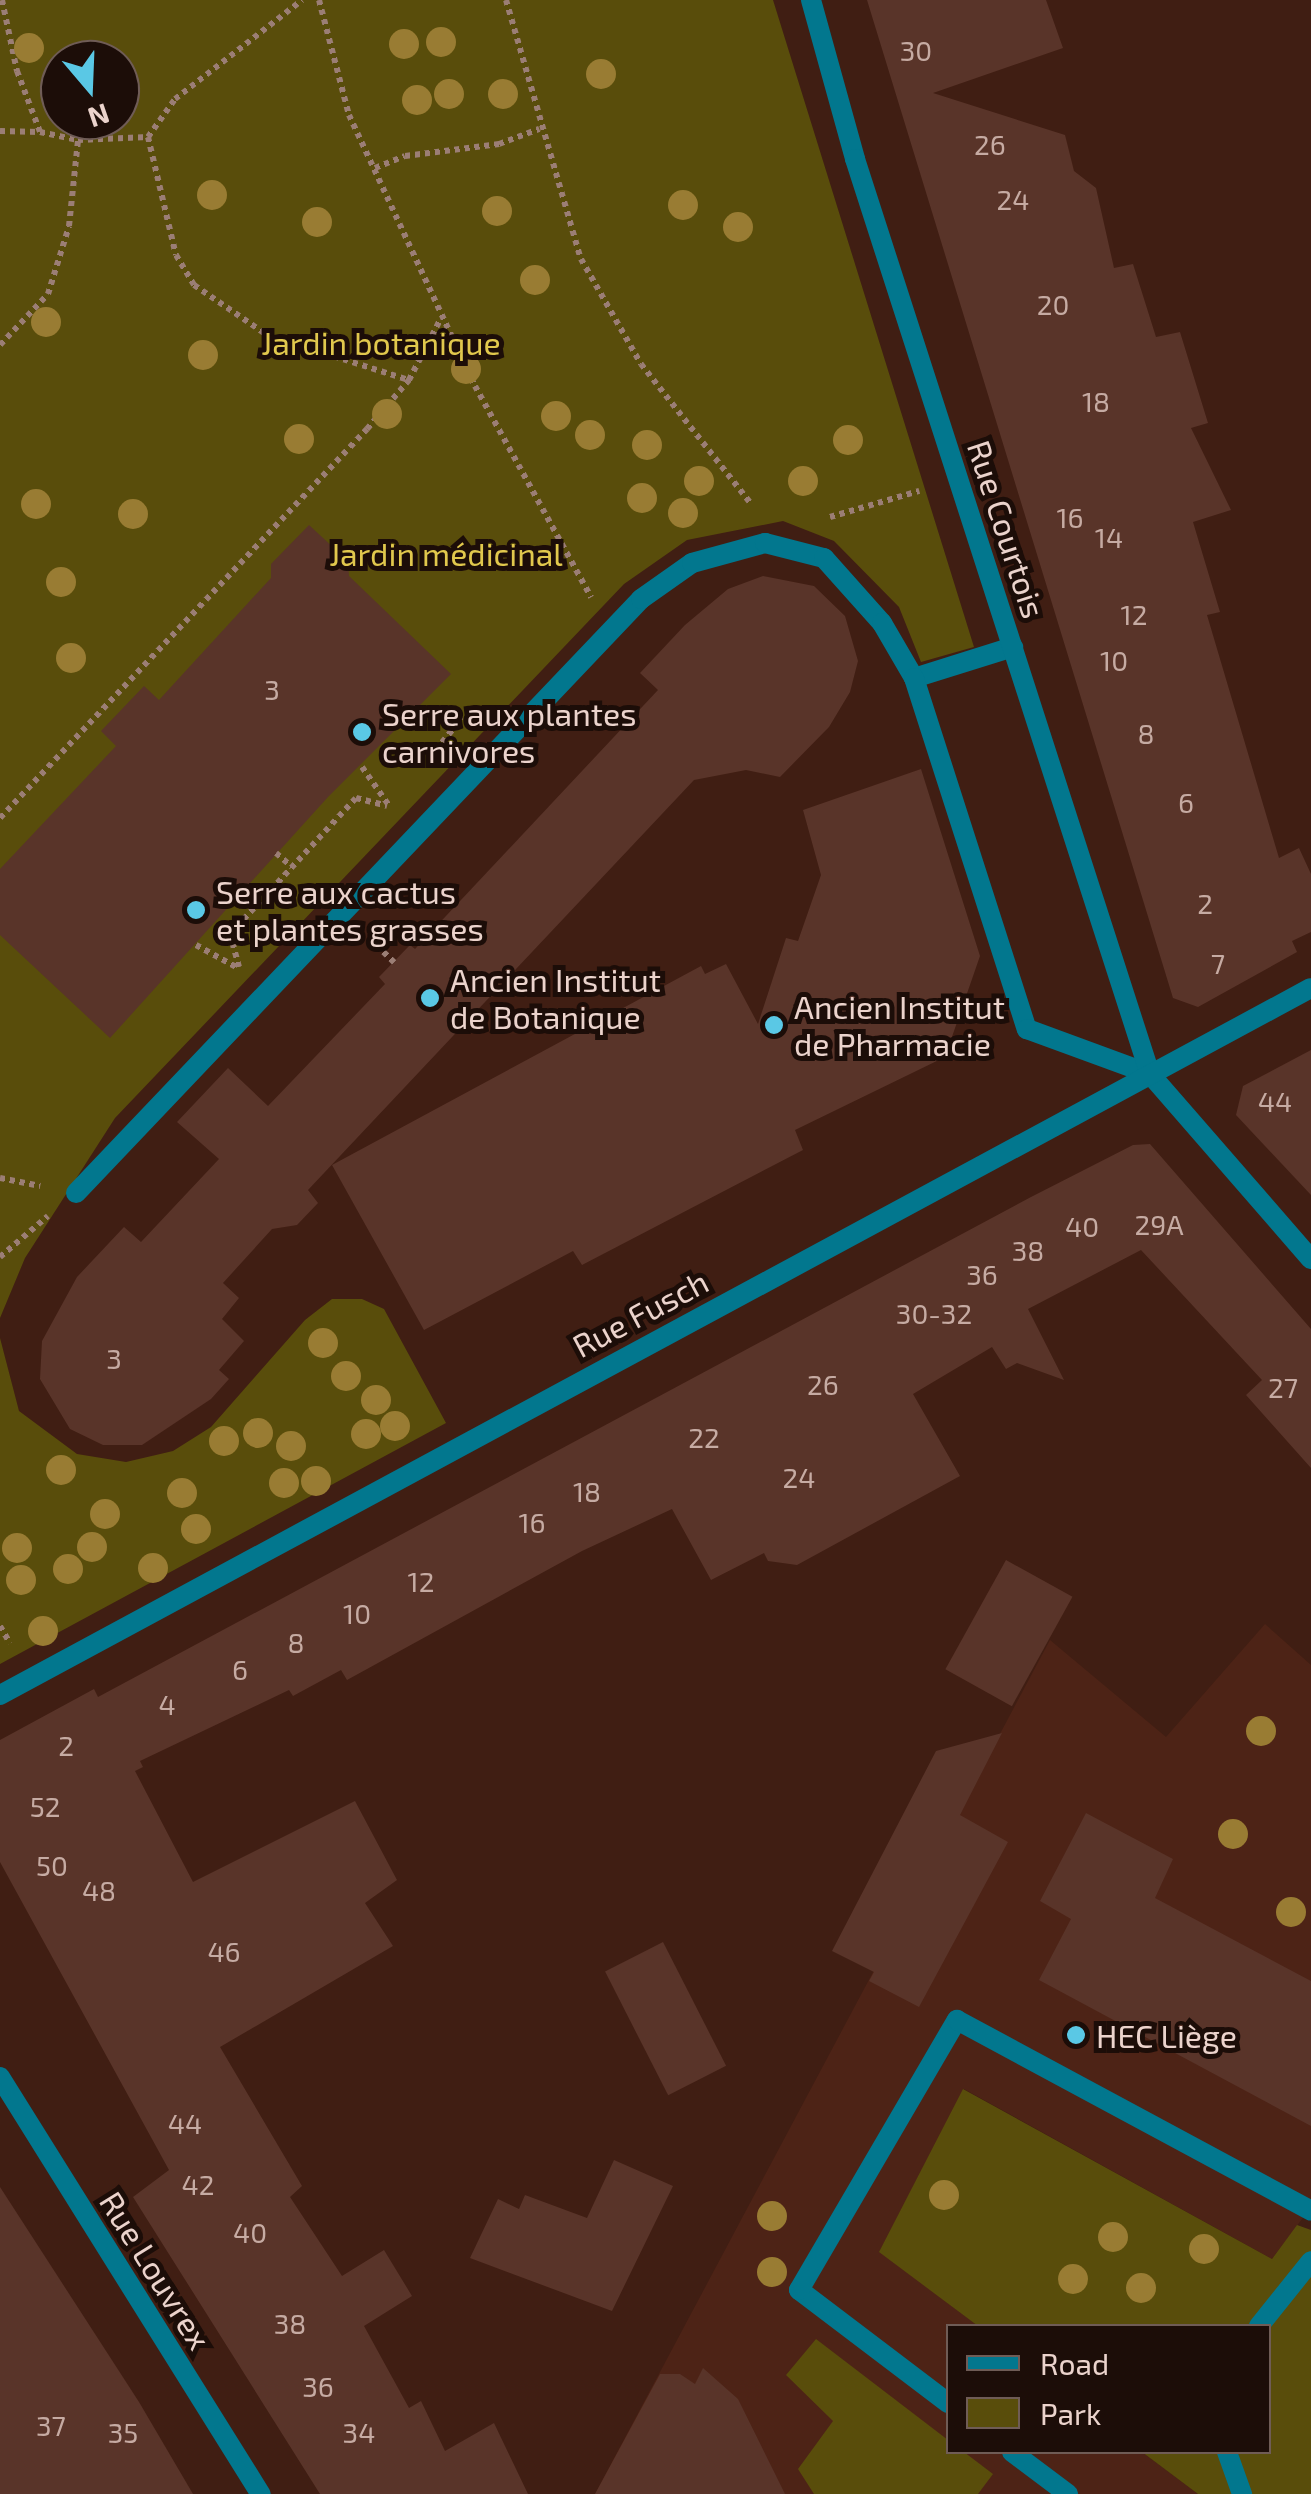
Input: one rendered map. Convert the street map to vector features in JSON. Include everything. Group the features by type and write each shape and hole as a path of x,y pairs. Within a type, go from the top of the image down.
{"street":[{"name":"Rue Courtois","path":"810,0 1150,1074"},
{"path":"76,1192 610,631 692,564 764,544 824,558 882,622 914,678 1028,1029 1150,1074 1311,1259"},
{"path":"914,678 1013,647"},
{"name":"Rue Fusch","path":"0,1695 1311,988"},
{"path":"946,2402 799,2290 957,2020 1311,2211"},
{"name":"Rue Louvrex","path":"0,2077 261,2494"},
{"path":"1261,2324 1311,2261"},
{"path":"1015,2454 1068,2494"},
{"path":"1228,2454 1242,2494"}],"path":[{"path":"0,131 40,132 17,71 2,0"},
{"path":"302,0 174,99 148,137 176,255 194,285 267,335 408,380"},
{"path":"319,0 349,115 442,317 610,631"},
{"path":"506,0 539,129 581,259 641,364 751,504 764,544"},
{"path":"375,168 405,156 499,144 539,129"},
{"path":"140,137 148,137"},
{"path":"0,345 48,294 69,226 78,140"},
{"path":"0,818 408,380 442,317"},
{"path":"821,519 960,477"},
{"path":"751,504 768,508"},
{"path":"362,767 390,807"},
{"path":"240,968 230,934 356,798 390,807"},
{"path":"380,820 390,807"},
{"path":"276,853 292,867"},
{"path":"196,944 240,968"},
{"path":"240,968 252,957"},
{"path":"0,1256 76,1192"}],"shaded area":[{"name":"HEC Liège","path":"1265,1624 1311,1665 1311,2207 1272,2259 964,2089 880,2251 975,2324 946,2324 946,2454 1145,2454 1198,2494 595,2494 1050,1640 1166,1737"}],"green space":[{"name":"Jardin botanique","path":"0,0 773,0 974,647 921,662 899,607 834,541 783,521 687,540 624,584 115,1118 25,1258 0,1318"},
{"path":"332,1299 362,1299 384,1309 446,1423 0,1664 0,1338 19,1411 77,1454 126,1462 173,1451 211,1427 305,1320"},
{"path":"963,2089 1272,2259 1297,2225 1311,2230 1311,2494 1198,2494 1145,2454 1271,2454 1271,2324 975,2324 879,2252"},
{"path":"816,2339 946,2438 946,2454 967,2454 993,2474 978,2494 814,2494 798,2469 833,2421 786,2375"}],"building":[{"path":"867,0 1046,0 1063,48 933,93 1065,135 1074,171 1096,188 1114,268 1133,264 1156,337 1180,332 1208,423 1191,428 1231,510 1193,522 1220,612 1207,615 1279,858 1299,848 1311,874 1311,932 1292,941 1297,952 1198,1007 1173,998"},
{"path":"309,525 348,561 349,576 451,674 328,797 110,1038 0,935 0,869 116,746 101,731 144,686 159,700 271,578 271,564"},
{"name":"Ancien Institut de Botanique","path":"763,576 814,586 845,616 858,661 850,692 829,727 780,777 746,770 694,780 308,1190 318,1203 297,1225 272,1229 223,1283 239,1298 222,1319 244,1341 219,1370 229,1379 211,1399 142,1445 103,1445 70,1429 40,1379 42,1341 77,1277 124,1227 141,1242 219,1159 177,1122 228,1068 268,1106 385,984 379,977 410,945 415,949 658,690 640,673 685,625 728,589"},
{"name":"Ancien Institut de Pharmacie","path":"921,769 980,956 945,1057 795,1130 803,1150 582,1265 573,1251 424,1330 332,1165 701,966 705,974 726,964 758,1024 786,938 798,941 821,875 803,810"},
{"path":"1311,1050 1311,1195 1236,1115 1243,1086"},
{"path":"1150,1144 1311,1329 1311,1468 1246,1395 1262,1380 1141,1250 1028,1309 1064,1380 1017,1363 1006,1369 992,1347 913,1394 960,1476 797,1565 768,1561 764,1553 711,1580 672,1509 582,1551 347,1680 341,1670 293,1696 289,1690 140,1761 143,1767 135,1771 193,1882 355,1801 397,1880 365,1903 393,1946 220,2047 302,2186 290,2197 342,2276 384,2250 412,2296 364,2326 409,2408 421,2401 445,2451 494,2423 528,2494 320,2494 133,2197 169,2170 0,1862 0,1740 94,1689 98,1697 1031,1197 1133,1145"},
{"path":"1006,1560 1072,1597 1012,1706 945,1669"},
{"path":"1002,1733 960,1815 1008,1842 919,2007 869,1981 874,1972 832,1951 936,1751"},
{"path":"1086,1813 1173,1859 1155,1898 1311,1981 1311,2126 1039,1980 1071,1919 1040,1901"},
{"path":"663,1942 726,2066 668,2095 605,1972"},
{"path":"614,2160 673,2186 612,2311 470,2258 498,2199 519,2209 525,2195 587,2218"},
{"path":"0,2187 139,2402 193,2494 0,2494"},
{"path":"703,2368 738,2399 785,2494 595,2494 660,2374 680,2374 695,2384"}],"place":[{"name":"Serre aux plantes carnivores","path":"362,732"},
{"name":"Serre aux cactus et plantes grasses","path":"196,910"},
{"name":"Ancien Institut de Botanique","path":"430,998"},
{"name":"Ancien Institut de Pharmacie","path":"774,1025"},
{"name":"HEC Liège","path":"1076,2035"}],"park label":[{"name":"Jardin médicinal","path":"446,553"}]}
